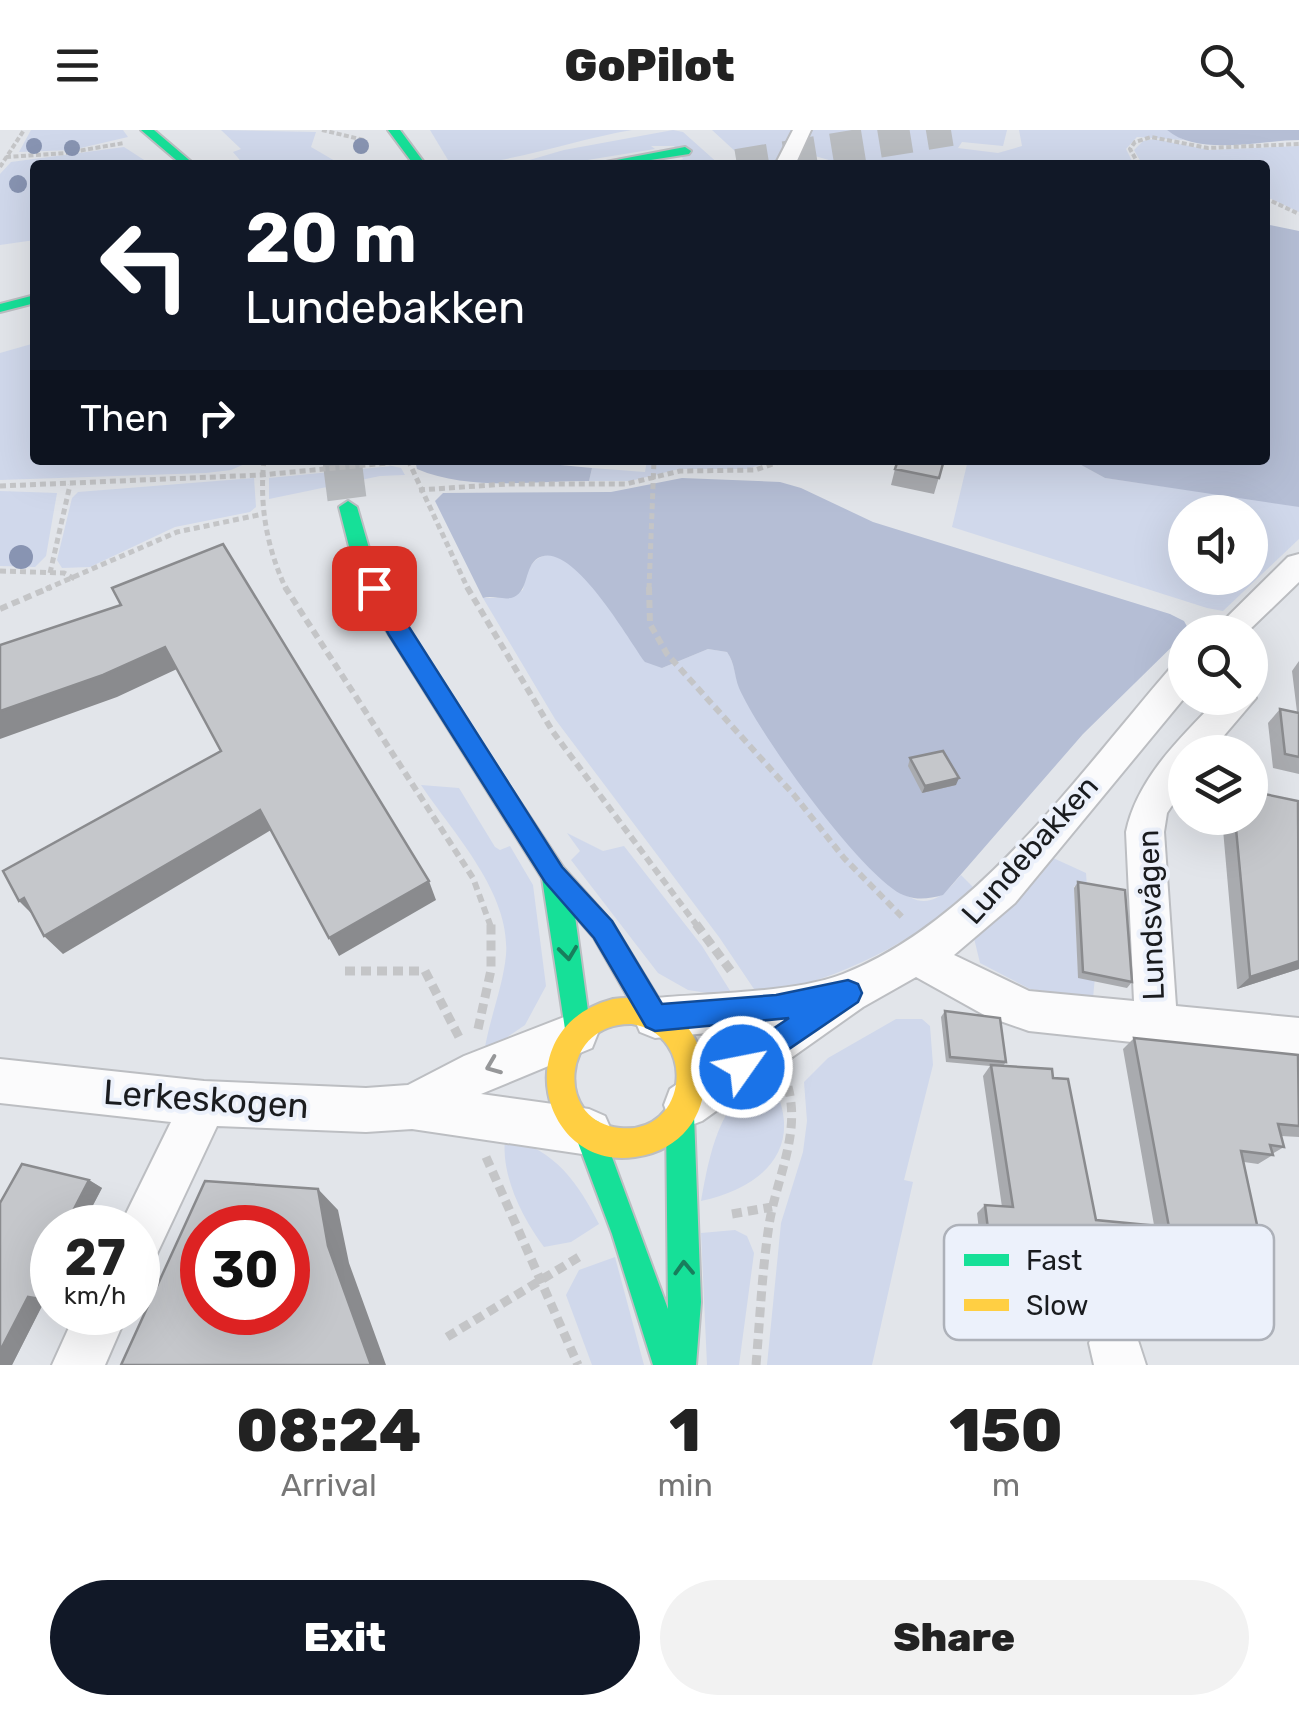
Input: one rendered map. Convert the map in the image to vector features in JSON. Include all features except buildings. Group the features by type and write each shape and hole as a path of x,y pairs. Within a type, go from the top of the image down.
{"main road":[{"path":"148,130 197,157"},
{"path":"181,130 197,157"},
{"path":"394,130 417,160"},
{"path":"628,160 685,151"},
{"path":"0,308 30,299"},
{"path":"348,507 363,562 384,610 554,875 603,930 655,1018"},
{"path":"554,875 567,943 577,1033"},
{"path":"679,1365 685,1302 683,1110 693,1071 689,1054 681,1038 655,1018 635,1012 614,1012 577,1033 560,1066 560,1085 564,1104 574,1120 589,1132 607,1142 638,1142 666,1130 683,1110"},
{"path":"589,1132 628,1234 670,1365"}],"street":[{"path":"787,160 802,130"},
{"path":"1246,615 1299,564"},
{"name":"Lundebakken","path":"683,1110 848,993 924,953 1001,891 1168,694"},
{"name":"Lundsvågen","path":"1205,735 1223,715"},
{"name":"Lundsvågen","path":"1156,1025 1145,832 1148,810 1168,782"},
{"name":"Lundsvågen","path":"924,953 1002,1002 1029,1011 1299,1039"},
{"name":"Lundebakken","path":"655,1018 776,1008 848,993"},
{"name":"Lerkeskogen","path":"412,1107 480,1071 577,1033"},
{"name":"Lerkeskogen","path":"0,1081 204,1103 366,1110 412,1107 589,1132"},
{"path":"155,1205 204,1103"},
{"path":"78,1365 92,1335"}],"path":[{"path":"0,167 24,130"},
{"path":"1136,160 1130,149 1135,142 1151,137 1208,148 1299,144"},
{"path":"6,157 66,153 124,143"},
{"path":"1270,200 1299,214"},
{"path":"263,465 263,514 274,564 308,630 481,892 496,932 478,1032"},
{"path":"0,486 261,475 359,465"},
{"path":"410,465 480,609 553,732 735,976"},
{"path":"654,465 648,611 656,636 794,794 924,953"},
{"path":"419,490 507,484 626,484 680,471 755,470 770,465"},
{"path":"50,573 70,485"},
{"path":"0,609 177,532 263,514"},
{"path":"0,571 68,574 75,579"},
{"path":"346,971 425,971 452,1020"},
{"path":"756,1365 772,1207 795,1130 792,1097 778,1066"},
{"path":"483,1141 487,1162 578,1365"},
{"path":"447,1337 540,1283"}],"shaded area":[{"path":"31,130 123,130 128,137 72,150 19,152"},
{"path":"221,130 316,132 311,147 333,160 240,160 233,152 241,149"},
{"path":"430,130 632,130 499,160 448,160"},
{"path":"673,130 683,132 714,160 680,160 683,159 674,146 651,146 655,149 588,160 529,160"},
{"path":"712,130 793,130 778,160 745,160"},
{"path":"809,130 1007,130 1003,146 962,142 958,148 998,153 1022,146 1019,130 1167,130 1184,140 1137,137 1126,149 1132,160 829,160 805,150"},
{"path":"1167,130 1299,130 1299,140 1213,145 1180,138"},
{"path":"1154,139 1209,150 1299,146 1299,212 1270,198 1270,160 1140,160 1134,150 1143,141"},
{"path":"124,147 144,160 30,160 30,241 0,245 0,174 11,162"},
{"path":"1270,225 1299,231 1299,507 1268,502 1268,495 1219,495 1105,478 1081,465 1270,465"},
{"path":"30,344 30,465 242,465 206,473 0,480 0,353"},
{"path":"416,465 592,468 589,481 523,483 458,480 417,469"},
{"path":"646,465 760,465 746,469 679,469 630,481 589,481 592,468 645,472"},
{"path":"967,465 1081,465 1105,478 1224,495 1168,495 1168,595 1240,595 1223,611 1207,608 952,527"},
{"path":"401,468 405,475 380,476 269,499 269,478"},
{"path":"254,478 256,507 250,512 175,527 90,567 62,568 57,560 72,498 78,492"},
{"path":"682,478 780,482 873,522 1170,614 1168,651 1083,734 943,895 905,896 853,851 808,795 750,709 727,652 708,649 662,668 645,662 598,594 566,563 551,556 534,562 519,594 483,598 435,501 443,493 611,492"},
{"path":"0,491 57,493 46,556 35,567 0,566"},
{"path":"1268,501 1299,507 1299,539 1268,568"},
{"path":"551,554 572,563 662,668 708,649 727,652 751,710 794,775 850,845 903,894 930,900 940,896 961,875 974,888 926,926 874,956 818,980 758,995 555,719 483,598 501,598 523,590 531,566"},
{"path":"421,785 459,788 495,847 500,850 510,846 533,885 546,986 525,1025 484,1053 504,967 505,932 490,887"},
{"path":"567,833 603,851 624,846 702,946 734,997 688,990 658,973 571,860 580,851"},
{"path":"1051,857 1086,873 1087,887 1074,886 1078,973 1095,977 1093,998 1030,989 980,963 973,934 1040,876"},
{"path":"896,1019 922,1019 930,1026 933,1065 904,1180 913,1182 872,1365 767,1365 781,1223 803,1152 807,1121 804,1082 828,1058"},
{"path":"768,1075 784,1121 775,1158 746,1185 701,1201 713,1146 728,1112 751,1085"},
{"path":"505,1140 522,1143 551,1158 583,1195 599,1224 571,1242 544,1247 515,1196 506,1168"},
{"path":"735,1230 747,1236 754,1253 739,1365 707,1365 701,1233"},
{"path":"615,1257 644,1365 592,1365 566,1295 579,1270"}],"tunnel":[{"path":"768,160 951,130"},
{"path":"343,465 348,507"}],"traffic: fast":[{"path":"147,130 183,160"},
{"path":"394,130 416,160"},
{"path":"628,160 685,151"},
{"path":"0,308 30,300"},
{"path":"348,507 363,562 396,630 554,875 603,930 655,1018"},
{"path":"554,875 567,943 577,1033"},
{"path":"679,1365 685,1302 680,1115"},
{"path":"589,1132 628,1234 670,1365"}],"traffic: slow":[{"path":"626,1011 651,1016 673,1030 687,1052 692,1077 687,1102 673,1124 651,1138 626,1143 601,1138 579,1124 565,1102 560,1077 565,1052 579,1030 601,1016 626,1011"}],"route":[{"path":"374,588 396,630 554,875 603,930 655,1018 776,1008 848,993 742,1067"}]}
